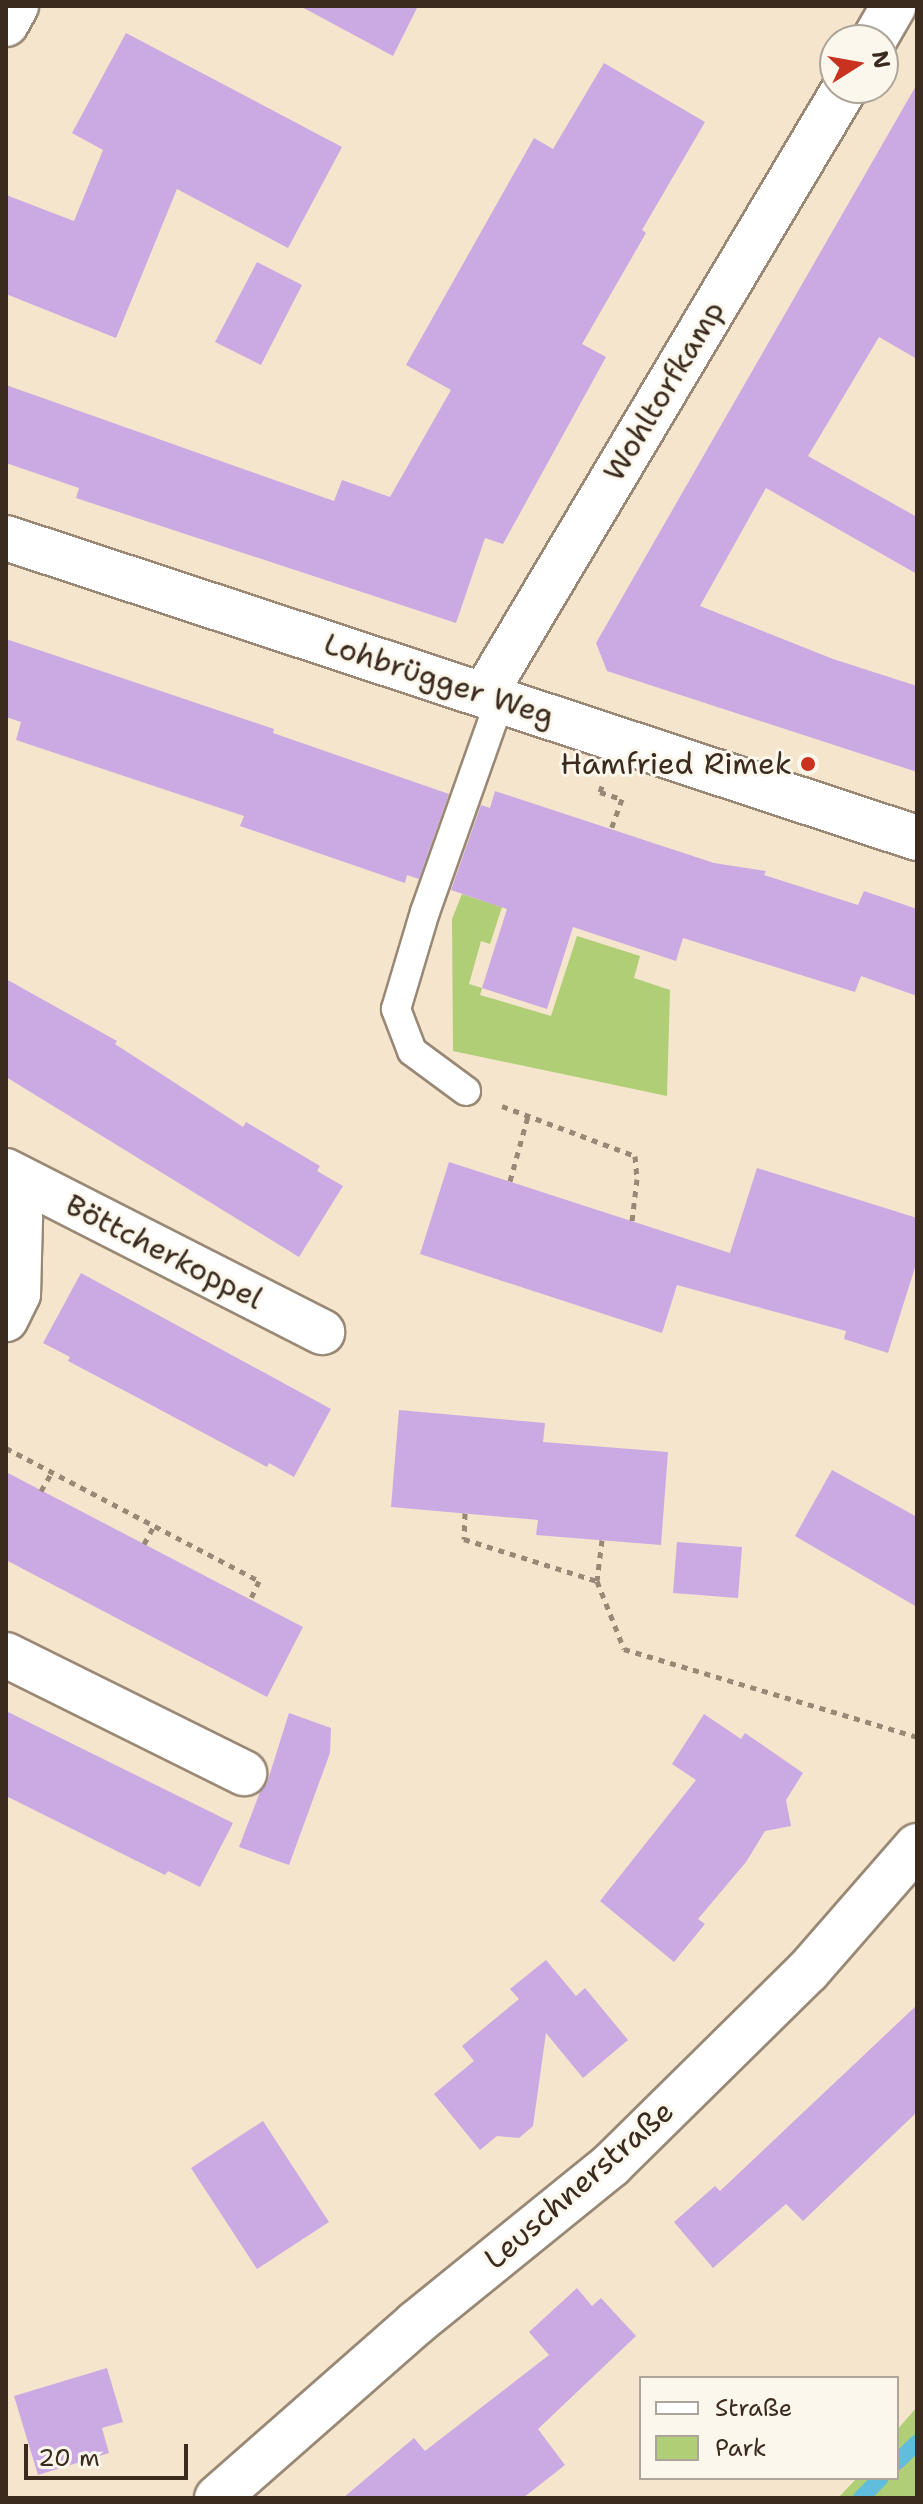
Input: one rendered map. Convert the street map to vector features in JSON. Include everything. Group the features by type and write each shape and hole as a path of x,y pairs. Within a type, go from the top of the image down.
{"street":[{"path":"6,24 16,6"},
{"path":"883,24 894,6"},
{"name":"Wohltorfkamp","path":"492,697 836,104"},
{"name":"Lohbrügger Weg","path":"6,538 917,838"},
{"name":"Böttcherkoppel","path":"6,1171 322,1332"},
{"name":"Böttcherkoppel","path":"6,1187 20,1219 18,1294 6,1319"},
{"path":"6,1655 244,1773"},
{"name":"Leuschnerstraße","path":"217,2498 416,2323 611,2165 808,1971 917,1846"}],"lane":[{"path":"466,1091 412,1051 396,1009 492,697"}],"path":[{"path":"466,1091 635,1156 637,1179 632,1221"},
{"path":"510,1181 528,1116"},
{"path":"6,1448 259,1581 250,1600"},
{"path":"41,1491 52,1472"},
{"path":"465,1513 464,1539 597,1581"},
{"path":"144,1544 154,1526"},
{"path":"602,1540 597,1581 624,1649 917,1737"}],"green space":[{"path":"462,894 502,907 490,944 481,941 469,984 482,988 480,995 551,1016 577,936 640,956 634,978 670,990 667,1096 453,1051 452,919"},
{"path":"917,2407 917,2498 838,2498 855,2480 899,2480 899,2428"}],"building":[{"path":"300,6 418,6 393,56"},
{"path":"126,33 342,147 288,248 177,189 116,338 6,294 6,195 74,221 103,150 72,133"},
{"path":"604,63 705,122 642,230 646,233 582,344 606,357 503,544 485,538 456,623 76,498 79,488 6,463 6,385 334,501 342,480 390,497 451,390 406,365 534,138 553,149"},
{"path":"917,84 917,359 879,337 808,456 917,517 917,574 766,488 700,606 833,659 917,686 917,772 607,671 596,643"},
{"path":"257,262 302,285 261,365 215,342"},
{"path":"6,639 274,729 273,733 449,794 419,879 407,875 405,883 240,826 244,816 16,740 21,722 6,717"},
{"path":"495,791 714,863 766,871 764,875 858,905 864,891 917,909 917,996 861,976 855,992 683,938 676,961 573,927 547,1009 482,988 507,909 451,890 481,805 490,808"},
{"path":"6,979 117,1041 115,1044 243,1127 246,1122 320,1166 317,1171 343,1186 299,1257 6,1077"},
{"path":"449,1162 730,1253 757,1168 917,1218 917,1261 888,1353 844,1339 846,1331 677,1285 662,1333 420,1254"},
{"path":"81,1273 331,1409 294,1477 269,1463 267,1467 68,1361 70,1357 43,1343"},
{"path":"399,1410 545,1423 543,1442 668,1452 661,1545 536,1535 538,1520 391,1507"},
{"path":"832,1470 917,1517 917,1607 795,1536"},
{"path":"6,1472 303,1627 267,1697 6,1560"},
{"path":"677,1542 742,1547 738,1598 673,1593"},
{"path":"6,1711 233,1823 200,1887 168,1871 165,1875 6,1796"},
{"path":"289,1713 331,1728 330,1753 289,1865 239,1847 260,1792 267,1783"},
{"path":"704,1714 741,1739 745,1733 803,1773 786,1800 791,1826 765,1831 746,1862 698,1919 705,1924 674,1962 600,1901 696,1780 672,1764"},
{"path":"546,1960 576,1996 585,1988 628,2040 583,2078 546,2033 533,2126 519,2138 497,2136 480,2150 434,2094 474,2061 462,2046 519,1999 510,1989"},
{"path":"917,2005 917,2112 803,2221 786,2204 713,2268 674,2222 715,2186 720,2191"},
{"path":"263,2121 329,2222 257,2269 191,2168"},
{"path":"577,2288 592,2306 601,2298 636,2336 538,2429 565,2465 523,2498 343,2498 414,2438 425,2451 549,2355 529,2332"},
{"path":"107,2368 123,2422 102,2428 109,2453 38,2475 14,2396"}],"waterway":[{"path":"899,2460 917,2443"},
{"path":"861,2498 879,2480"}],"place":[{"name":"Hamfried Rimek","path":"808,764"}]}
